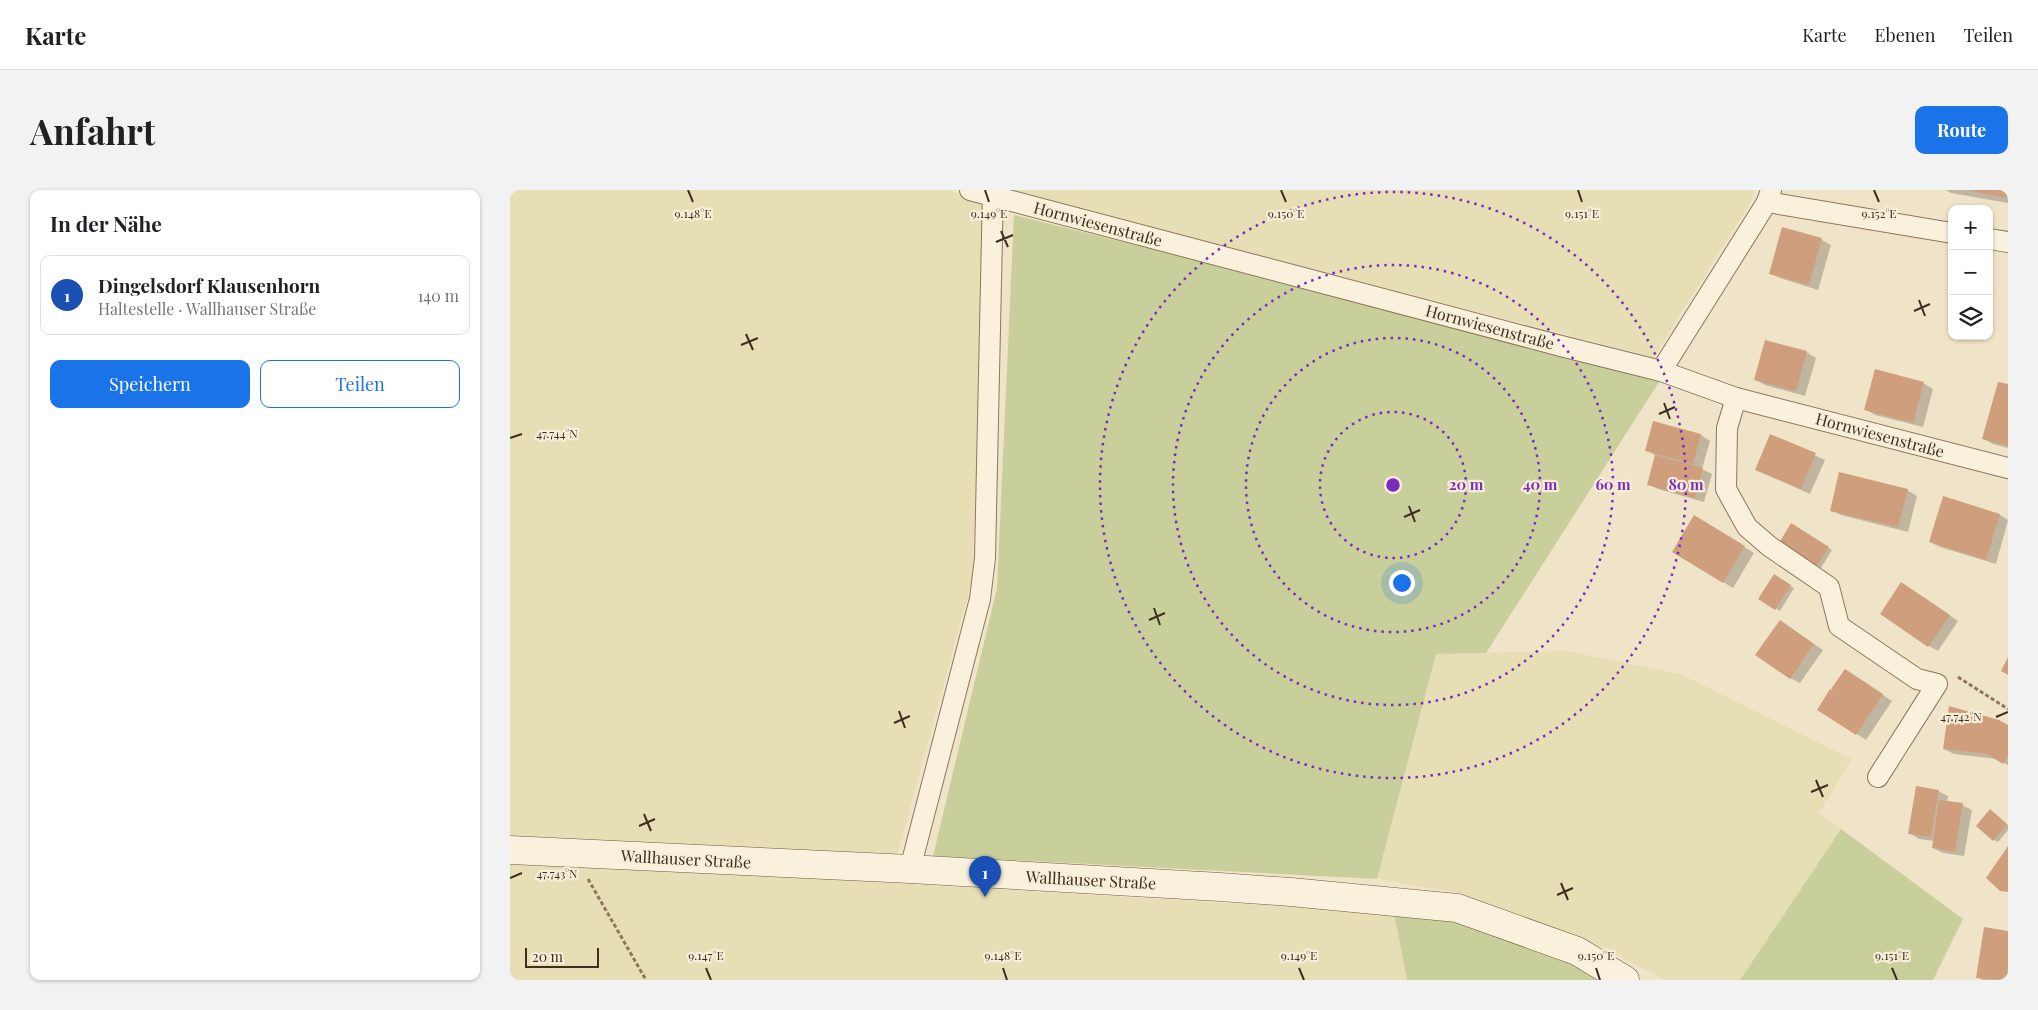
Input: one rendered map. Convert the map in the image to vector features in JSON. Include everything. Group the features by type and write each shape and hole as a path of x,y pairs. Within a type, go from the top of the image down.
{"main road":[{"name":"Wallhauser Straße","path":"510,850 910,869 1291,892 1457,908 1577,951 1625,980"}],"street":[{"name":"Hornwiesenstraße","path":"970,190 992,193 1552,344 1661,371 1736,398 2008,468"},
{"path":"910,869 981,591 985,558 992,193"},
{"path":"1661,371 1769,196 1948,232"},
{"path":"1993,240 2008,242"},
{"path":"1736,398 1727,428 1726,490 1747,527 1769,546 1829,587 1839,626 1918,679 1937,684 1878,776"}],"path":[{"path":"1951,673 2008,709"},
{"path":"574,854 646,980"}],"shaded area":[{"path":"510,190 946,190 987,201 972,580 897,857 510,841"},
{"path":"1002,190 1755,190 1752,200 1654,357"},
{"path":"1566,651 1680,674 1852,759 1819,813 1841,829 1740,980 1666,980 1582,938 1459,893 1377,879 1436,654"},
{"path":"510,857 908,884 1394,913 1407,980 510,980"}],"green space":[{"path":"1014,215 1236,270 1659,382 1486,653 1436,654 1377,879 933,856 997,588"},
{"path":"1841,829 1963,919 1933,980 1740,980"},
{"path":"1394,913 1455,920 1576,961 1609,980 1407,980"}],"building":[{"path":"1967,190 2008,190 2007,198"},
{"path":"1782,227 1822,238 1809,285 1769,274"},
{"path":"1765,340 1807,351 1796,391 1754,380"},
{"path":"1875,369 1924,382 1913,423 1864,410"},
{"path":"1998,382 2008,384 2008,446 1982,439"},
{"path":"1653,421 1701,434 1693,464 1645,451"},
{"path":"1770,434 1816,453 1801,489 1755,470"},
{"path":"1655,455 1703,468 1695,498 1647,485"},
{"path":"1839,472 1908,489 1898,527 1830,511"},
{"path":"1943,496 2000,514 1986,560 1929,542"},
{"path":"1694,515 1745,546 1723,583 1672,552"},
{"path":"1791,523 1829,547 1816,567 1779,543"},
{"path":"1774,574 1791,585 1775,610 1758,599"},
{"path":"1901,582 1950,615 1928,647 1880,614"},
{"path":"1780,620 1814,644 1790,679 1755,655"},
{"path":"2008,657 2008,675 2001,671"},
{"path":"1845,669 1883,694 1856,735 1817,710 1830,689 1862,710 1831,689"},
{"path":"1949,706 1999,720 2008,725 2008,755 2003,764 1987,754 1943,749"},
{"path":"1916,786 1939,790 1931,837 1908,834"},
{"path":"1939,800 1963,803 1955,852 1932,848"},
{"path":"1990,809 2007,824 1993,841 1976,826"},
{"path":"2008,846 2008,892 2000,891 1986,878"},
{"path":"1984,927 2008,931 2008,980 1976,978"}],"place":[{"name":"Dingelsdorf Klausenhorn","path":"985,897"}]}
